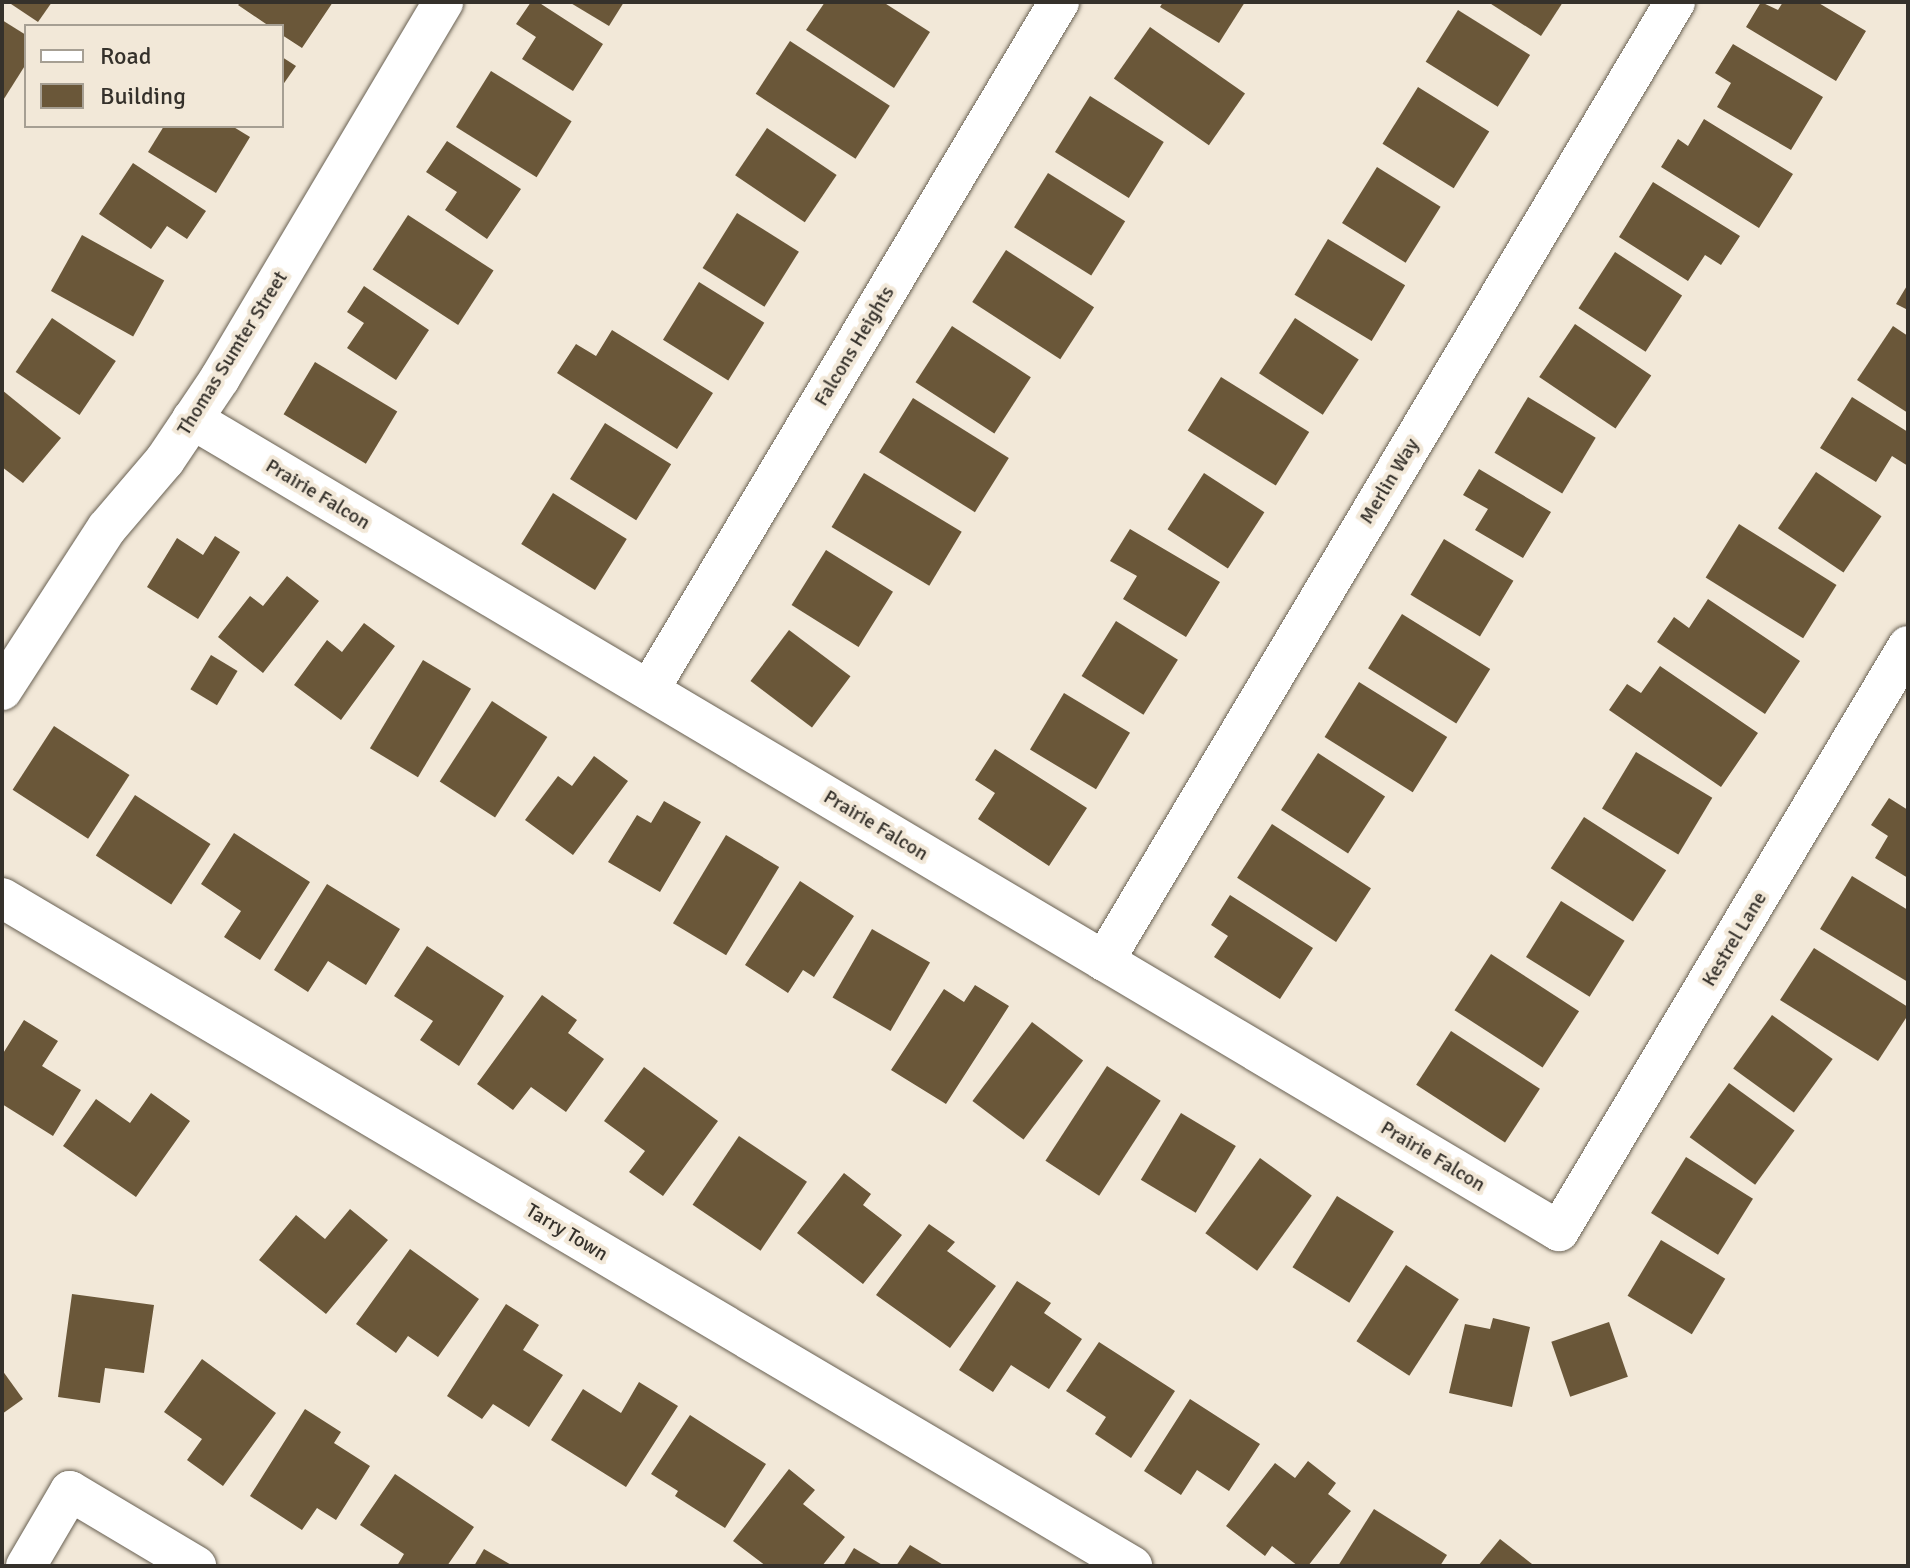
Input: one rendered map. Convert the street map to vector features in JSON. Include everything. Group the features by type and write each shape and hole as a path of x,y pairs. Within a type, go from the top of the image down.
{"street":[{"name":"Thomas Sumter Street","path":"2,690 107,528 165,460 192,419 443,2"},
{"name":"Falcons Heights","path":"649,690 1059,2"},
{"name":"Merlin Way","path":"1104,961 1675,2"},
{"name":"Prairie Falcon","path":"192,419 1559,1231"},
{"name":"Kestrel Lane","path":"1559,1231 1908,646"},
{"name":"Tarry Town","path":"2,898 1132,1566"},
{"path":"26,1566 70,1491 196,1566"}],"building":[{"path":"8,2 52,2 38,22"},
{"path":"241,2 333,2 302,48 284,36 284,24 266,24 238,5"},
{"path":"531,2 538,2 603,44 573,91 522,59 536,37 516,24"},
{"path":"569,2 624,2 609,26"},
{"path":"825,2 883,2 930,32 894,88 806,30"},
{"path":"1163,2 1245,2 1219,43 1160,7"},
{"path":"1488,2 1563,2 1541,36"},
{"path":"1761,2 1778,10 1783,2 1817,2 1866,31 1836,81 1746,27"},
{"path":"1458,10 1530,55 1498,107 1426,62"},
{"path":"2,20 24,34 24,67 2,102"},
{"path":"1150,27 1245,94 1209,145 1114,79"},
{"path":"790,41 890,106 855,159 756,94"},
{"path":"1733,44 1823,97 1791,150 1717,107 1731,83 1715,73"},
{"path":"284,58 296,66 284,83"},
{"path":"491,71 572,121 537,177 456,127"},
{"path":"1418,87 1489,132 1454,188 1382,144"},
{"path":"1090,96 1164,142 1129,198 1055,152"},
{"path":"1704,119 1793,174 1759,228 1661,167 1678,139 1688,146"},
{"path":"163,128 235,128 250,137 216,193 148,152"},
{"path":"767,128 837,175 805,222 735,175"},
{"path":"447,141 521,189 487,239 445,210 457,192 426,172"},
{"path":"133,163 206,211 187,239 167,226 151,249 99,214"},
{"path":"1377,167 1441,207 1406,263 1342,223"},
{"path":"1048,173 1125,221 1091,275 1014,227"},
{"path":"1653,182 1740,236 1721,265 1705,255 1688,281 1619,237"},
{"path":"737,213 799,252 764,307 703,268"},
{"path":"408,215 494,271 458,325 373,270"},
{"path":"82,235 164,281 133,337 51,291"},
{"path":"1328,239 1405,285 1372,341 1295,295"},
{"path":"1006,250 1094,307 1060,359 972,302"},
{"path":"1615,252 1682,296 1646,352 1579,308"},
{"path":"699,282 764,323 728,380 663,340"},
{"path":"1908,284 1908,310 1896,304"},
{"path":"364,286 429,330 396,380 347,348 364,323 347,312"},
{"path":"52,318 116,361 79,415 16,372"},
{"path":"1295,318 1359,359 1323,415 1259,373"},
{"path":"1575,324 1651,375 1615,429 1539,377"},
{"path":"952,326 1031,377 994,433 916,382"},
{"path":"1893,326 1908,336 1908,413 1857,380"},
{"path":"612,330 713,393 677,449 557,373 576,344 596,356"},
{"path":"315,362 397,411 366,464 284,414"},
{"path":"1221,377 1309,432 1276,486 1188,430"},
{"path":"2,390 61,438 23,483 2,467"},
{"path":"1528,397 1596,438 1562,493 1495,453"},
{"path":"1852,397 1908,432 1908,466 1892,456 1876,482 1820,448"},
{"path":"913,398 1009,458 975,512 879,452"},
{"path":"605,423 671,464 636,520 570,479"},
{"path":"1479,469 1551,512 1523,558 1475,530 1488,509 1463,495"},
{"path":"1816,472 1881,516 1843,573 1778,528"},
{"path":"864,473 962,532 929,586 832,527"},
{"path":"1204,473 1264,512 1228,568 1168,529"},
{"path":"553,493 627,539 595,590 521,544"},
{"path":"1739,524 1837,585 1803,638 1706,577"},
{"path":"1130,529 1220,582 1186,637 1123,599 1137,576 1110,561"},
{"path":"215,536 240,552 198,619 147,587 177,538 203,555"},
{"path":"1444,539 1513,581 1480,636 1411,595"},
{"path":"826,550 893,592 859,647 792,605"},
{"path":"287,576 319,601 263,673 218,637 250,596 263,606"},
{"path":"1708,599 1800,661 1765,714 1657,642 1674,617 1689,628"},
{"path":"1402,614 1490,669 1456,723 1368,668"},
{"path":"1116,621 1178,660 1143,715 1082,676"},
{"path":"364,623 395,646 341,720 294,685 327,640 342,652"},
{"path":"789,630 850,676 812,727 750,681"},
{"path":"211,655 238,671 217,705 190,689"},
{"path":"423,660 471,689 418,777 370,748"},
{"path":"1660,666 1758,733 1721,787 1609,710 1627,684 1641,693"},
{"path":"1359,682 1447,737 1413,792 1325,737"},
{"path":"1064,693 1130,733 1096,789 1030,750"},
{"path":"492,701 547,737 495,817 440,782"},
{"path":"54,726 129,775 88,839 13,790"},
{"path":"995,749 1087,808 1049,866 978,819 995,793 975,780"},
{"path":"1636,752 1712,798 1678,854 1602,809"},
{"path":"1318,753 1385,797 1348,854 1281,810"},
{"path":"594,756 628,781 573,855 525,820 558,776 572,786"},
{"path":"135,795 210,844 171,904 96,855"},
{"path":"1889,798 1908,810 1908,878 1875,858 1888,836 1871,825"},
{"path":"664,801 701,822 660,892 608,862 637,815 651,823"},
{"path":"1584,817 1666,870 1633,922 1551,868"},
{"path":"1272,824 1371,888 1336,942 1237,878"},
{"path":"234,833 310,882 260,960 224,937 241,911 201,884"},
{"path":"726,835 779,867 726,955 673,923"},
{"path":"1852,876 1908,910 1908,982 1820,929"},
{"path":"800,881 854,916 814,977 803,970 788,993 745,965"},
{"path":"327,884 400,929 366,985 328,961 308,992 274,970"},
{"path":"1230,895 1313,948 1280,999 1214,957 1228,936 1211,925"},
{"path":"1561,901 1625,941 1590,997 1526,957"},
{"path":"872,929 930,962 891,1031 832,997"},
{"path":"427,946 504,996 459,1066 420,1040 433,1021 394,996"},
{"path":"1814,948 1908,1007 1908,1015 1878,1061 1780,1000"},
{"path":"1491,954 1579,1011 1543,1067 1455,1010"},
{"path":"975,985 1009,1006 946,1104 891,1070 944,989 964,1002"},
{"path":"542,995 577,1020 568,1033 604,1059 566,1112 531,1087 513,1110 477,1084"},
{"path":"1772,1015 1833,1059 1794,1112 1733,1068"},
{"path":"24,1020 58,1041 42,1066 81,1090 53,1136 2,1104 2,1055"},
{"path":"1032,1022 1083,1061 1024,1140 972,1101"},
{"path":"1451,1031 1540,1089 1505,1142 1416,1085"},
{"path":"1107,1066 1161,1101 1099,1196 1045,1161"},
{"path":"644,1067 718,1121 663,1196 629,1172 645,1151 604,1121"},
{"path":"1729,1083 1795,1131 1755,1185 1690,1137"},
{"path":"151,1093 190,1121 136,1197 63,1146 96,1099 130,1123"},
{"path":"1181,1113 1236,1146 1196,1213 1141,1180"},
{"path":"739,1136 807,1182 761,1251 693,1205"},
{"path":"1686,1157 1753,1199 1718,1255 1651,1213"},
{"path":"1260,1158 1312,1196 1257,1271 1205,1233"},
{"path":"844,1173 871,1194 863,1205 902,1235 863,1284 797,1233"},
{"path":"1337,1196 1394,1232 1349,1303 1292,1267"},
{"path":"350,1209 388,1240 326,1314 259,1260 296,1215 325,1239"},
{"path":"929,1224 955,1242 947,1251 996,1286 950,1348 876,1295"},
{"path":"1661,1240 1725,1279 1692,1334 1628,1296"},
{"path":"410,1249 479,1299 438,1357 408,1336 396,1353 356,1324"},
{"path":"1406,1265 1459,1299 1409,1376 1356,1341"},
{"path":"1017,1281 1051,1303 1044,1313 1082,1339 1049,1389 1011,1365 993,1392 959,1370"},
{"path":"72,1294 154,1305 144,1373 105,1368 100,1403 58,1397"},
{"path":"506,1304 539,1325 523,1350 563,1375 529,1427 493,1404 482,1419 447,1396"},
{"path":"1493,1318 1530,1327 1512,1407 1449,1393 1465,1324 1490,1329"},
{"path":"1609,1322 1628,1377 1570,1397 1551,1342"},
{"path":"1099,1342 1175,1391 1131,1458 1095,1434 1106,1417 1066,1391"},
{"path":"202,1359 276,1413 223,1486 187,1460 202,1439 164,1412"},
{"path":"2,1370 23,1399 2,1414"},
{"path":"639,1382 678,1406 626,1487 551,1440 583,1389 621,1413"},
{"path":"1190,1399 1260,1444 1229,1491 1197,1470 1181,1495 1144,1471"},
{"path":"305,1409 341,1432 334,1443 370,1466 336,1520 317,1508 302,1530 250,1496"},
{"path":"690,1415 766,1464 725,1528 675,1496 678,1491 651,1474"},
{"path":"1308,1461 1336,1483 1328,1494 1351,1511 1308,1566 1298,1566 1272,1546 1265,1556 1226,1526 1275,1463 1295,1478"},
{"path":"789,1469 815,1490 803,1504 845,1537 822,1566 766,1566 733,1541"},
{"path":"395,1474 474,1527 447,1566 397,1566 404,1554 360,1525"},
{"path":"1374,1509 1447,1555 1440,1566 1338,1566"},
{"path":"1500,1539 1532,1564 1478,1566"},
{"path":"910,1545 945,1566 896,1566"},
{"path":"854,1548 884,1566 843,1566"},
{"path":"484,1549 513,1566 474,1566"}]}
